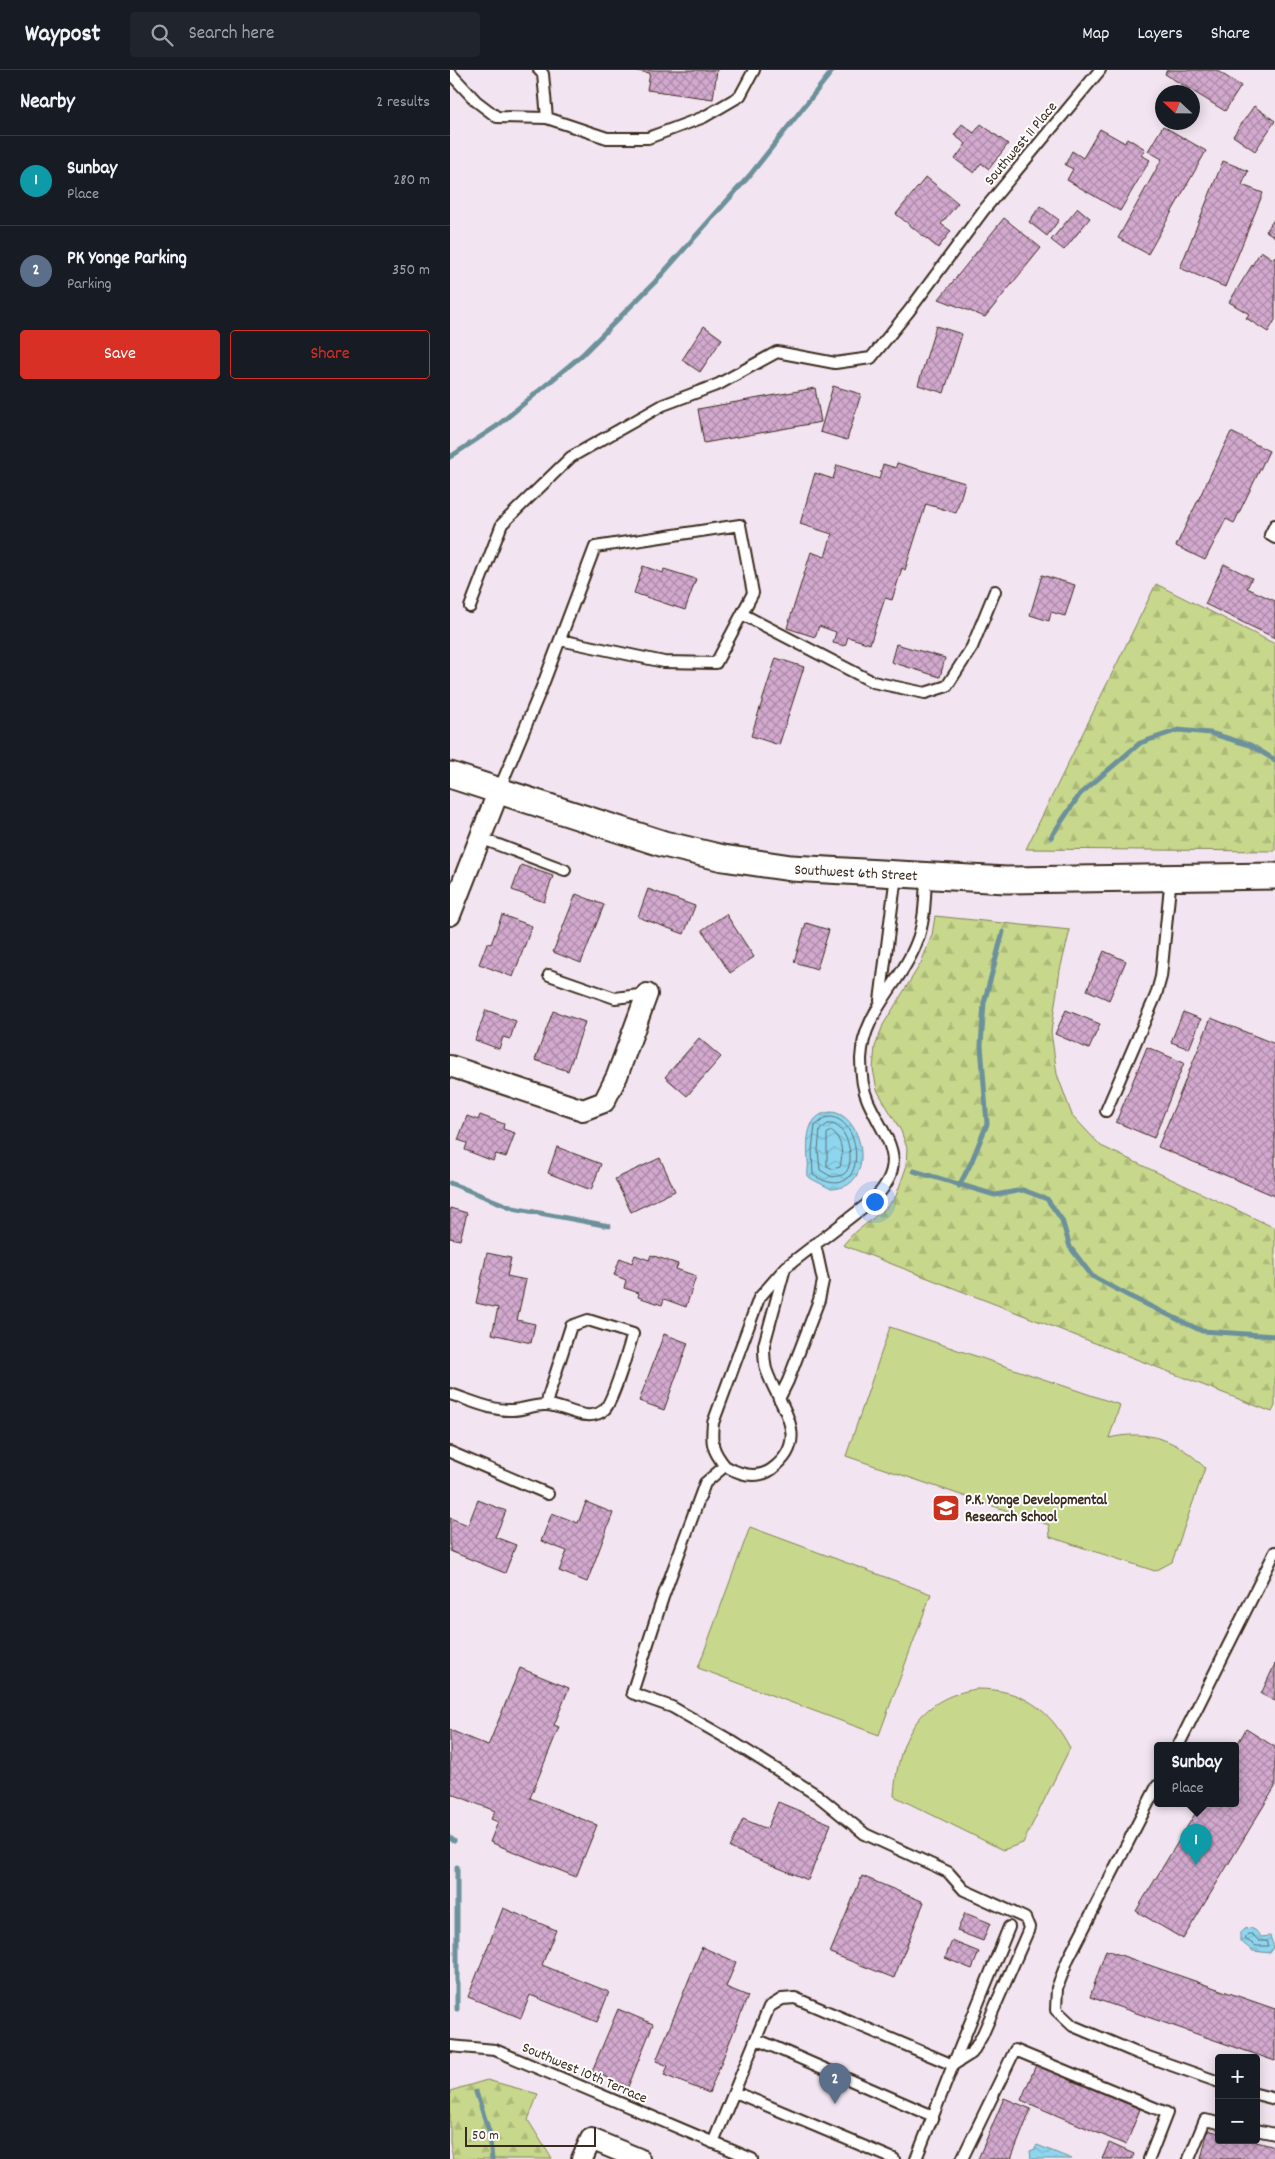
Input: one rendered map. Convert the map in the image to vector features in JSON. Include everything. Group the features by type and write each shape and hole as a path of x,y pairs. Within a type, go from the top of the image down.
{"street":[{"name":"Southwest 6th Street","path":"450,775 664,844 723,858 791,868 1006,880 1171,876 1275,876"},
{"path":"450,915 499,790"},
{"path":"450,1066 493,1082 583,1110 604,1102 618,1076 647,994"},
{"path":"582,2159 591,2139 639,2159"}],"lane":[{"path":"540,70 543,74 547,118"},
{"path":"450,73 476,102 497,117 547,118 607,138 648,138 704,117 740,96 754,70"},
{"name":"Southwest 11 Place","path":"470,607 502,524 571,457 663,405 719,384 777,352 835,363 871,358 909,311 983,211 1100,70"},
{"path":"499,790 560,640 595,547 740,524 753,593 716,663 664,662 560,640"},
{"path":"1275,525 1270,535 1275,538"},
{"path":"742,614 873,682 925,693 947,686 972,647 995,591"},
{"path":"480,838 565,870"},
{"path":"880,1002 896,875"},
{"path":"786,1267 764,1346 766,1369 790,1418 792,1440 781,1463 769,1471 757,1475 740,1474 725,1466 716,1455 711,1442 713,1422 759,1298 786,1267 874,1199 886,1185 893,1169 891,1143 868,1100 861,1073 863,1044 869,1025 880,1002 892,988 916,945 923,919 926,876"},
{"path":"1106,1111 1156,995 1161,977 1171,876"},
{"path":"549,975 615,998 647,994"},
{"path":"779,1398 788,1381 819,1300 824,1281 815,1244"},
{"path":"450,1394 501,1410 514,1410 547,1404 582,1415 592,1414 605,1409 612,1396 633,1334 588,1320 571,1326 547,1404"},
{"path":"450,1452 548,1494"},
{"path":"725,1466 705,1483 663,1597 632,1693 672,1707 728,1739 818,1795 865,1834 948,1872 964,1890 1025,1918 1029,1927 1028,1931 982,2036 972,2053 953,2066"},
{"path":"1180,1742 1275,1552"},
{"path":"1154,1792 1068,1959 1057,1988 1056,2010 1073,2026 1137,2053 1215,2081"},
{"path":"916,2159 1010,1927"},
{"path":"709,2141 735,2092 769,2007 782,1999 795,1998 953,2066"},
{"path":"756,2039 933,2116"},
{"name":"Southwest 10th Terrace","path":"450,2046 495,2050 752,2159"},
{"path":"962,2159 1015,2050 1167,2114 1149,2159"},
{"path":"735,2092 894,2159"},
{"path":"1260,2095 1275,2099"},
{"path":"1189,2159 1205,2120 1215,2122"},
{"path":"1260,2131 1275,2134"}],"green space":[{"path":"1156,584 1275,644 1275,851 1026,849"},
{"path":"935,916 1070,930 1060,970 1051,1032 1057,1074 1072,1115 1101,1146 1275,1228 1275,1406 1272,1412 843,1245 852,1235 886,1208 896,1196 906,1168 907,1148 901,1131 877,1090 873,1069 875,1047 883,1025 921,963 932,935"},
{"path":"890,1327 1120,1405 1109,1438 1136,1435 1162,1439 1195,1458 1205,1468 1172,1562 1155,1571 1050,1537 1049,1525 846,1456"},
{"path":"750,1527 931,1594 879,1735 698,1668"},
{"path":"977,1689 993,1690 1021,1697 1043,1712 1053,1722 1070,1748 1023,1843 1003,1850 894,1796 900,1757 914,1725 925,1712 939,1702 956,1694"},
{"path":"487,2080 538,2094 528,2120 552,2159 453,2159 450,2142 450,2091"}],"water":[{"path":"832,1112 842,1115 850,1122 860,1143 861,1155 860,1166 856,1176 849,1184 831,1189 808,1177 808,1137 812,1123 817,1117"},
{"path":"1245,1929 1255,1930 1261,1937 1270,1936 1274,1947 1270,1953 1253,1951 1240,1941 1240,1934"},
{"path":"1037,2145 1072,2159 1031,2159 1030,2151 1035,2149"}],"building":[{"path":"630,70 717,70 713,99 647,90 650,73"},
{"path":"1167,70 1216,70 1241,86 1225,111 1200,96 1200,85 1183,85 1165,74"},
{"path":"1254,106 1275,121 1255,151 1233,136"},
{"path":"962,124 974,133 981,124 1008,144 989,169 981,163 974,173 955,159 966,144 954,135"},
{"path":"1100,129 1125,143 1127,138 1145,149 1141,155 1150,160 1120,211 1067,180 1073,169 1065,165 1072,151 1083,158"},
{"path":"1161,130 1170,130 1206,151 1148,254 1118,238 1162,159 1148,151"},
{"path":"1223,161 1248,171 1242,185 1263,193 1225,287 1180,268"},
{"path":"926,177 958,203 941,224 951,231 938,248 896,214"},
{"path":"1040,206 1059,220 1047,236 1029,222"},
{"path":"1078,208 1090,218 1064,250 1051,240"},
{"path":"1004,218 1041,248 985,317 939,299"},
{"path":"1275,218 1275,237 1266,231"},
{"path":"1261,251 1273,259 1275,256 1275,320 1268,332 1246,318 1249,314 1229,302"},
{"path":"704,326 722,339 700,372 682,360"},
{"path":"936,326 962,334 944,393 918,385"},
{"path":"833,386 861,394 847,440 820,432"},
{"path":"815,388 821,422 704,443 698,409"},
{"path":"1231,432 1269,451 1234,523 1226,519 1205,560 1176,546"},
{"path":"897,463 965,483 956,513 926,504 905,570 902,568 892,600 885,598 870,644 848,637 845,646 833,643 836,632 819,626 815,637 787,628 811,552 825,557 832,534 800,524 815,473 833,479 837,465 879,479 883,464 896,468"},
{"path":"1224,564 1252,578 1247,588 1275,601 1275,638 1205,604"},
{"path":"643,566 663,573 664,569 696,579 685,610 634,593"},
{"path":"1042,575 1075,585 1065,616 1051,612 1049,621 1030,615"},
{"path":"896,644 945,658 940,677 891,662"},
{"path":"776,658 804,667 779,745 751,736"},
{"path":"521,865 553,876 544,902 512,890"},
{"path":"648,889 695,906 684,934 638,917"},
{"path":"576,894 604,905 581,963 553,952"},
{"path":"726,914 754,957 730,973 702,930"},
{"path":"502,915 532,926 513,977 479,964 487,943 491,944"},
{"path":"806,923 829,930 817,969 794,962"},
{"path":"1104,951 1126,961 1109,1000 1087,990"},
{"path":"486,1010 516,1021 510,1039 503,1037 499,1049 475,1040"},
{"path":"1066,1010 1100,1024 1089,1049 1055,1034"},
{"path":"553,1011 585,1022 568,1071 535,1060"},
{"path":"1183,1012 1201,1019 1189,1049 1171,1042"},
{"path":"1211,1018 1275,1044 1275,1196 1158,1147"},
{"path":"699,1038 721,1057 687,1096 665,1077"},
{"path":"1147,1047 1184,1063 1154,1138 1116,1122"},
{"path":"480,1115 504,1124 503,1129 515,1133 506,1157 496,1154 493,1161 465,1150 467,1143 458,1140 467,1116 478,1120"},
{"path":"557,1147 601,1164 591,1190 548,1173"},
{"path":"660,1158 675,1191 631,1212 615,1179"},
{"path":"450,1208 467,1213 460,1240 450,1238"},
{"path":"487,1253 511,1258 507,1276 526,1280 517,1320 535,1324 531,1343 492,1334 498,1308 476,1303"},
{"path":"635,1255 649,1260 651,1255 678,1264 676,1269 696,1276 686,1307 664,1299 662,1305 638,1297 639,1293 624,1288 626,1280 614,1275 620,1258 632,1263"},
{"path":"664,1334 688,1343 664,1410 639,1401"},
{"path":"478,1500 506,1511 495,1537 516,1545 505,1573 450,1551 450,1518 468,1525"},
{"path":"586,1502 613,1513 587,1582 559,1571 567,1551 541,1541 552,1513 578,1523"},
{"path":"1275,1664 1275,1701 1261,1694"},
{"path":"520,1668 569,1688 554,1725 559,1727 530,1798 597,1825 576,1877 490,1842 498,1822 491,1819 495,1811 450,1793 450,1730 488,1746"},
{"path":"1246,1729 1275,1747 1275,1787 1183,1939 1136,1911 1199,1807 1239,1807 1238,1742"},
{"path":"778,1802 831,1824 808,1880 730,1848 743,1819 767,1829"},
{"path":"862,1876 924,1902 894,1978 830,1953"},
{"path":"503,1908 556,1930 542,1965 609,1992 597,2022 530,1995 521,2018 468,1997"},
{"path":"965,1913 990,1923 983,1941 957,1931"},
{"path":"952,1941 979,1952 972,1969 945,1958"},
{"path":"702,1947 736,1962 726,1987 748,1996 709,2093 664,2075 668,2066 656,2061"},
{"path":"1106,1950 1275,2009 1275,2061 1260,2056 1260,2054 1255,2054 1090,1997"},
{"path":"618,2009 653,2024 628,2087 592,2071"},
{"path":"1036,2065 1140,2109 1126,2145 1021,2100"},
{"path":"1004,2098 1031,2109 1011,2159 978,2159"},
{"path":"1208,2130 1215,2132 1215,2144 1260,2143 1275,2147 1275,2159 1201,2159"},
{"path":"1109,2143 1134,2154 1132,2159 1102,2159"}],"waterway":[{"path":"450,457 497,426 582,355 655,282 750,175 833,70"},
{"path":"1051,837 1080,794 1140,743 1178,730 1210,733 1250,745 1275,760"},
{"path":"959,1186 987,1124 981,1045 984,1003 1003,932"},
{"path":"914,1171 995,1195 1023,1190 1047,1199 1062,1220 1070,1247 1092,1276 1202,1331 1275,1336"},
{"path":"450,1183 513,1208 609,1226"},
{"path":"450,1838 454,1841"},
{"path":"457,1867 457,2009"},
{"path":"476,2092 489,2131 492,2159"}],"place":[{"name":"P.K. Yonge Developmental Research School","path":"946,1508"},
{"name":"Sunbay","path":"1196,1865"},
{"name":"PK Yonge Parking","path":"835,2104"}]}
